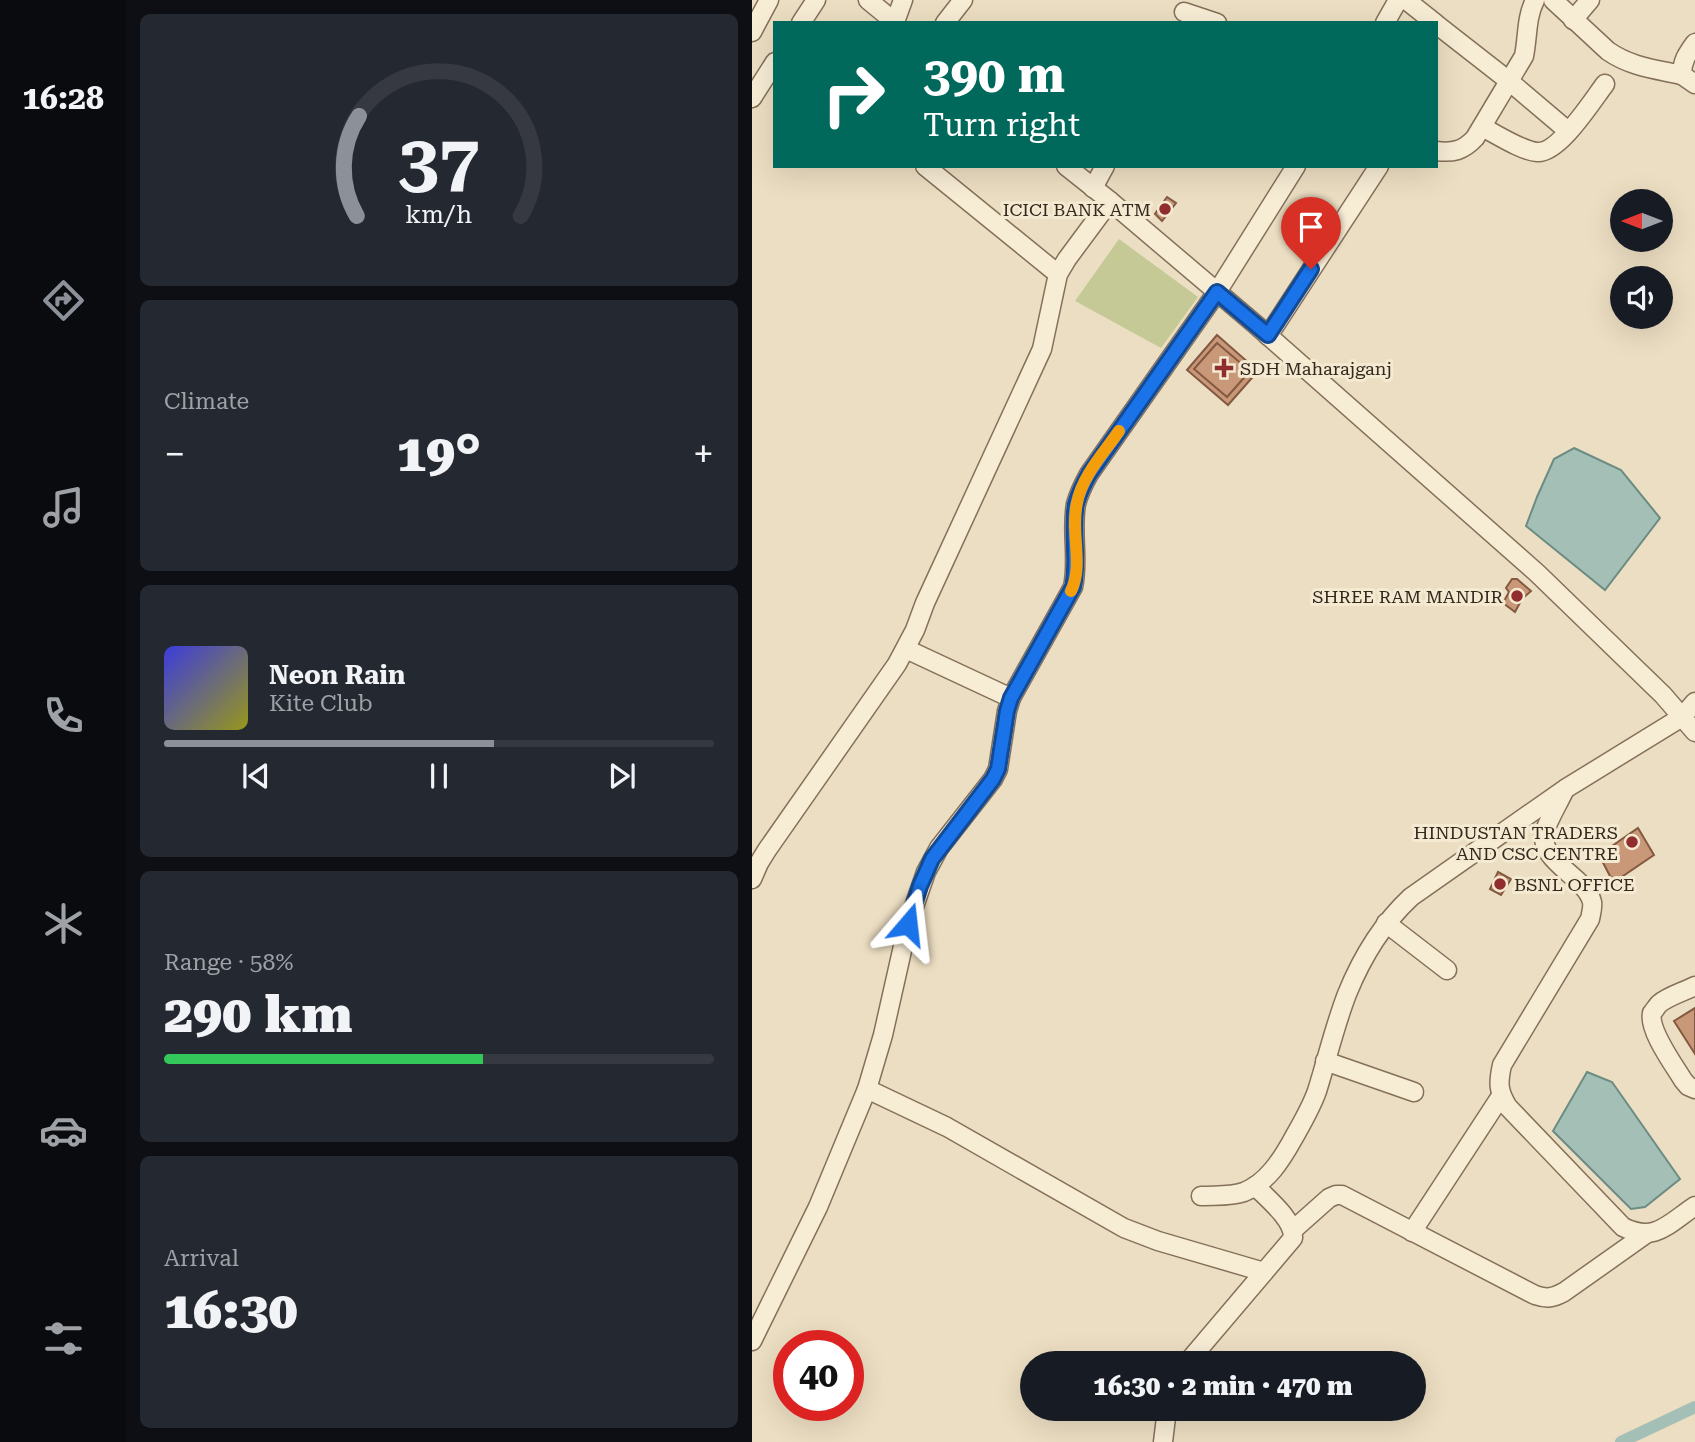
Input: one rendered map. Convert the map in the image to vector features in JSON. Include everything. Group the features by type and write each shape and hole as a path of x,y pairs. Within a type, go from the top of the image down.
{"street":[{"path":"752,32 769,0"},
{"path":"802,21 816,0"},
{"path":"868,0 894,21"},
{"path":"895,21 903,0"},
{"path":"947,21 963,0"},
{"path":"1438,151 1448,153 1467,147 1482,127 1524,56 1527,22 1530,11 1539,0 1573,20 1608,51 1627,62 1688,80 1684,58 1695,43"},
{"path":"1573,20 1590,0"},
{"path":"1386,21 1398,1 1433,21"},
{"path":"1184,12 1211,21"},
{"path":"1438,25 1568,131"},
{"path":"752,98 773,65"},
{"path":"1482,127 1529,151 1540,153 1555,146 1605,84"},
{"path":"1068,168 1268,335 1537,573 1663,695 1695,732"},
{"path":"1093,188 1104,168"},
{"path":"752,1341 818,1207 867,1088 920,886 939,848 993,779 1001,757 1011,698 1073,587 1076,572 1075,515 1077,502 1089,474 1217,292 1295,168"},
{"path":"1268,335 1378,168"},
{"path":"946,173 1058,274"},
{"path":"752,879 767,850 906,649 1042,349 1058,274 1066,259 1110,201"},
{"path":"906,649 1011,698"},
{"path":"1201,1196 1244,1192 1268,1176 1283,1157 1306,1117 1316,1092 1355,975 1386,923 1411,897 1565,789 1682,717 1695,702"},
{"path":"1565,789 1545,832 1545,844 1550,855 1586,890 1592,903 1590,919 1502,1065 1499,1081 1501,1096 1508,1107 1623,1227 1635,1233 1646,1234"},
{"path":"1386,923 1447,970"},
{"path":"1695,986 1657,1005 1652,1013 1656,1035 1683,1080 1688,1086 1695,1088"},
{"path":"1325,1061 1414,1092"},
{"path":"867,1088 947,1127 1124,1228 1158,1241 1264,1272"},
{"path":"1412,1231 1501,1096"},
{"path":"1197,1351 1293,1238 1293,1230 1287,1220 1255,1186"},
{"path":"1293,1230 1329,1198 1336,1195 1349,1198 1546,1299 1564,1292 1646,1234 1659,1230 1695,1206"},
{"path":"1163,1442 1166,1421"}],"green space":[{"path":"1119,239 1198,297 1161,348 1075,301"}],"water":[{"path":"1574,448 1621,470 1660,518 1605,590 1526,526 1554,459"},
{"path":"1587,1072 1612,1082 1680,1179 1645,1207 1631,1209 1553,1131"}],"building":[{"name":"ICICI BANK ATM","path":"1167,197 1176,203 1162,221 1155,214"},
{"path":"1217,335 1258,371 1228,405 1187,370"},
{"path":"1217,343 1250,371 1227,397 1194,369"},
{"name":"SHREE RAM MANDIR","path":"1512,579 1517,579 1531,591 1522,599 1515,612 1503,603 1509,592 1506,588"},
{"name":"HINDUSTAN TRADERS AND CSC CENTRE","path":"1638,828 1654,855 1617,880 1610,876 1599,855"},
{"name":"BSNL OFFICE","path":"1498,872 1511,879 1501,895 1490,889"},
{"path":"1695,1008 1695,1054 1674,1021"}],"waterway":[{"path":"1621,1442 1695,1407"}],"slow traffic":[{"path":"1071,591 1076,572 1077,502 1089,474 1119,431"}],"place":[{"name":"ICICI BANK ATM","path":"1165,209"},
{"name":"SDH Maharajganj","path":"1224,368"},
{"name":"SHREE RAM MANDIR","path":"1517,596"},
{"name":"HINDUSTAN TRADERS AND CSC CENTRE","path":"1632,842"},
{"name":"BSNL OFFICE","path":"1500,884"}],"route":[{"path":"908,924 932,859 998,769 1011,698 1073,587 1076,572 1075,515 1077,502 1089,474 1217,292 1268,335 1311,269"}]}
